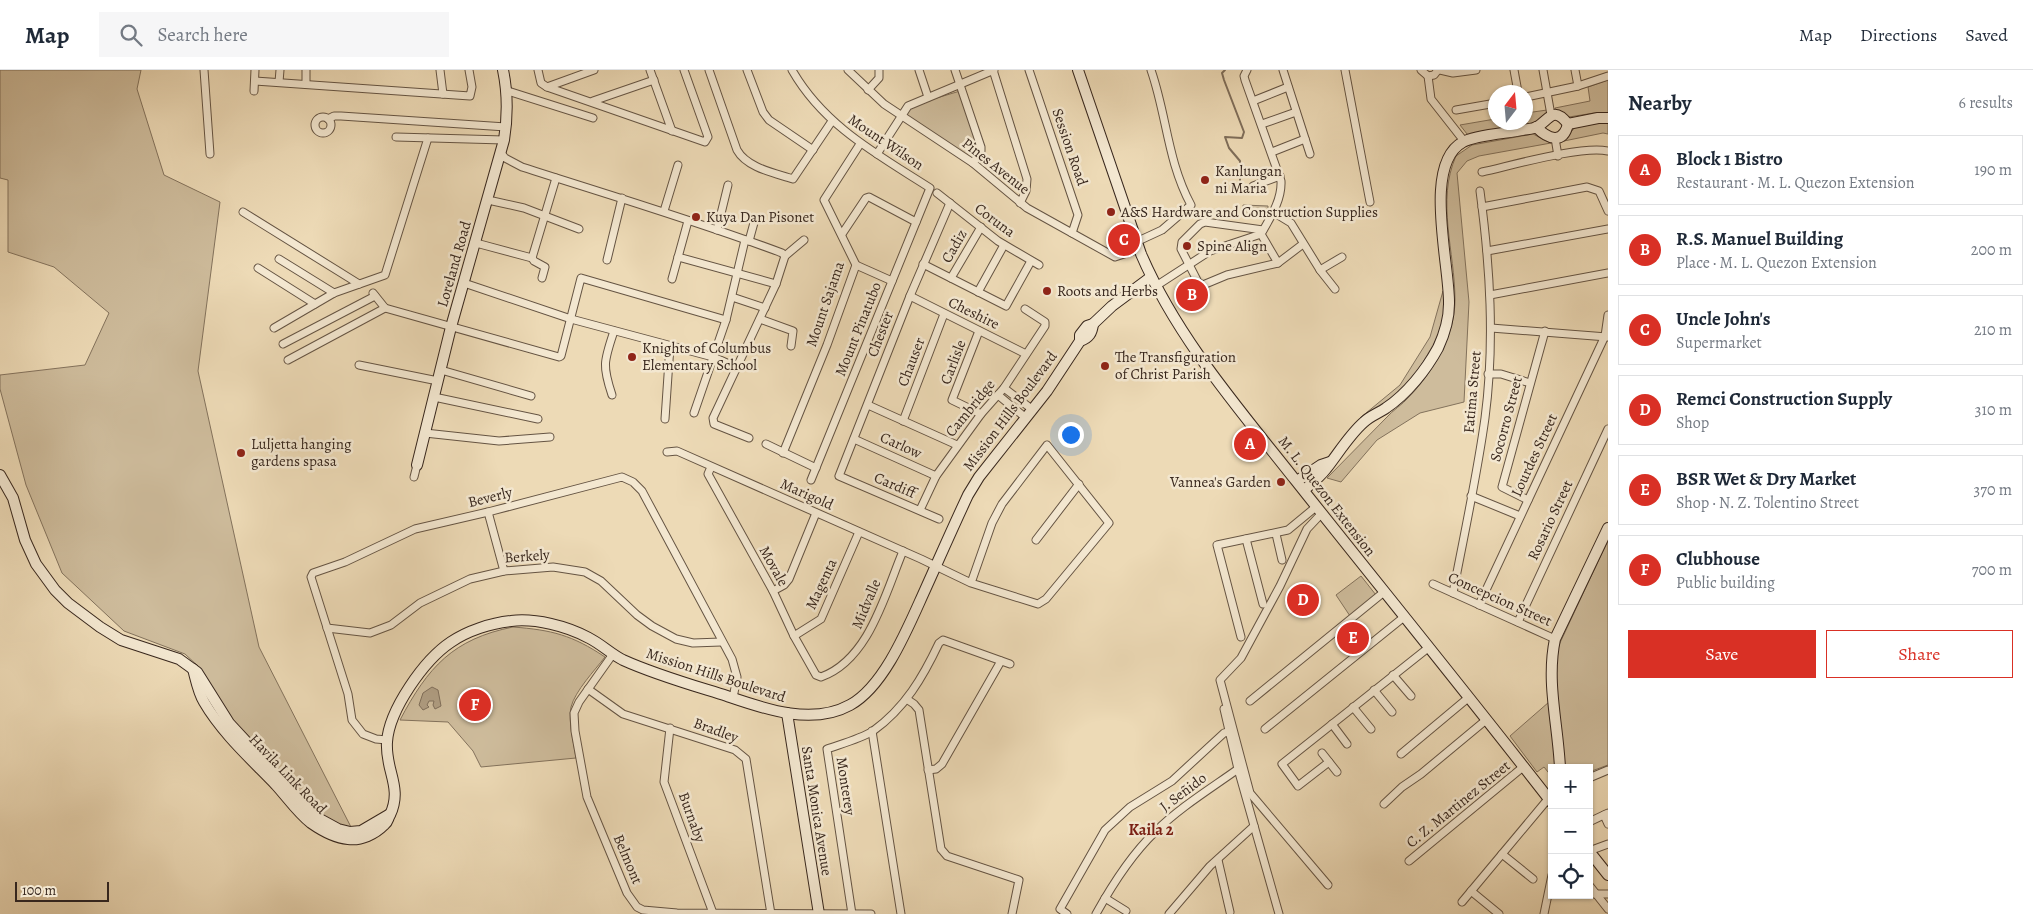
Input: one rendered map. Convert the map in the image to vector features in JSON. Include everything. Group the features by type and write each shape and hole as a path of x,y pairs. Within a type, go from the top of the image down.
{"street":[{"path":"204,70 210,154"},
{"path":"254,91 255,70"},
{"path":"279,82 280,70"},
{"path":"306,70 306,84"},
{"path":"440,70 443,94"},
{"path":"255,81 470,96 472,87 469,70"},
{"name":"Loreland Road","path":"417,465 451,327 504,140 508,92 503,70"},
{"path":"538,70 541,84 547,87 703,142 708,137 684,70"},
{"path":"547,87 594,70"},
{"path":"650,70 672,131"},
{"path":"709,70 741,157 761,168 793,179 832,121"},
{"path":"747,70 763,112 769,120 813,150"},
{"name":"Mount Wilson","path":"792,70 802,88 832,121 860,144 930,188"},
{"name":"Pines Avenue","path":"848,70 868,90 900,116 973,163 1020,203 1115,257 1162,230 1191,205 1180,185 1171,157 1151,70"},
{"path":"868,90 879,78 879,70"},
{"path":"919,70 928,97"},
{"path":"955,70 981,147 981,151 973,163"},
{"path":"877,154 908,106 993,70 1027,179 1026,191 1020,203"},
{"name":"Session Road","path":"1029,70 1078,216 1072,233"},
{"name":"M. L. Quezon Extension","path":"1078,70 1137,246 1153,281 1187,335 1226,392 1523,768 1548,796"},
{"path":"1153,281 1210,252 1262,232 1273,212 1282,186 1272,152 1245,80 1244,76 1247,70"},
{"path":"1283,70 1310,154"},
{"path":"1345,70 1370,202"},
{"path":"1421,70 1428,76 1431,99 1464,141"},
{"path":"1428,76 1434,75 1439,70 1453,73 1476,70"},
{"path":"1514,70 1517,85"},
{"path":"1543,70 1552,115"},
{"path":"1575,70 1578,86"},
{"path":"1533,96 1578,86 1608,76"},
{"path":"592,102 654,80"},
{"path":"1253,101 1288,87"},
{"path":"508,92 593,118"},
{"path":"1456,110 1488,104"},
{"path":"1262,124 1296,112"},
{"path":"1304,490 1326,470 1330,462 1363,422 1387,407 1413,382 1430,360 1442,339 1449,306 1440,206 1446,159 1452,149 1464,141 1536,127 1552,115 1558,116 1568,124 1608,118"},
{"path":"328,119 334,116 341,116 506,127"},
{"path":"1555,141 1562,136 1568,124"},
{"path":"1536,127 1555,141 1558,156"},
{"path":"396,137 504,140"},
{"path":"274,328 334,293 385,275 428,138"},
{"path":"1272,152 1305,140"},
{"name":"Mount Sajama","path":"783,453 831,334 856,265 824,200 860,144"},
{"path":"1482,172 1558,156 1596,150 1608,152"},
{"path":"500,153 505,158 522,167 664,211 782,253 785,256"},
{"path":"664,211 678,165"},
{"path":"1253,186 1280,176"},
{"path":"532,258 556,178"},
{"path":"717,230 728,185"},
{"name":"Mount Pinatubo","path":"811,480 930,188"},
{"path":"1482,207 1587,188 1599,191 1608,211"},
{"name":"Fatima Street","path":"1453,593 1485,417 1488,374 1491,328 1490,295 1480,191"},
{"name":"Coruna","path":"937,193 1004,245 1039,264"},
{"path":"842,234 869,196 916,222"},
{"path":"607,260 622,198"},
{"path":"488,200 524,208 579,229"},
{"name":"Chester","path":"839,476 923,264 950,203"},
{"path":"243,212 360,284"},
{"path":"1273,212 1291,223 1320,270 1335,289"},
{"path":"694,413 726,320 737,273 755,219"},
{"path":"672,279 688,221"},
{"path":"1262,232 1211,222 1202,223 1182,242 1181,249 1198,282 1203,285 1227,275 1278,263 1303,244"},
{"name":"Cadiz","path":"951,278 980,227"},
{"path":"1487,251 1608,228"},
{"path":"1262,232 1278,263"},
{"path":"749,438 712,423 713,418 776,284 785,256 804,240"},
{"path":"476,243 532,258 545,267 542,278"},
{"path":"978,292 1004,245"},
{"path":"678,257 776,284"},
{"path":"1320,270 1342,257"},
{"path":"279,259 334,293"},
{"path":"923,264 1006,306 1031,261"},
{"path":"856,265 892,281"},
{"path":"258,268 314,304"},
{"path":"1490,295 1608,273"},
{"path":"282,344 374,294 385,308 560,357 582,278 726,320"},
{"name":"Mission Hills Boulevard","path":"387,740 396,710 424,668 451,642 481,628 513,620 551,625 588,637 613,654 653,672 787,713 808,715 829,712 851,705 865,693 891,662 968,495 979,478 1029,414 1080,341 1086,339 1092,331 1093,324 1112,306 1153,281"},
{"path":"464,282 571,319 714,358 736,366"},
{"name":"Cheshire","path":"910,296 1026,354"},
{"path":"732,298 765,308"},
{"path":"288,360 385,308"},
{"name":"Cambridge","path":"920,510 936,476 957,445 1004,388 1045,326 1045,322 1024,309"},
{"name":"Chauser","path":"903,421 944,314"},
{"name":"Lourdes Street","path":"1479,605 1607,336 1608,315"},
{"path":"760,319 793,332 790,346"},
{"path":"1491,328 1607,336"},
{"path":"612,395 604,372 604,364 614,331"},
{"name":"Carlisle","path":"979,331 952,400 981,414"},
{"name":"Socorro Street","path":"1528,500 1502,487 1545,331"},
{"path":"665,419 670,346"},
{"path":"359,365 438,381"},
{"path":"440,370 532,396"},
{"path":"1488,374 1500,374 1530,383"},
{"path":"1004,388 1029,414"},
{"path":"998,396 1029,414"},
{"path":"434,397 538,419"},
{"path":"868,405 957,445"},
{"name":"Rosario Street","path":"1518,622 1608,430"},
{"path":"425,433 499,441 550,437"},
{"name":"Carlow","path":"854,439 936,476"},
{"path":"766,444 816,468"},
{"path":"970,583 992,523 1002,504 1047,444 1079,484 1036,540"},
{"name":"Marigold","path":"667,452 677,451 903,551 970,583 1038,604 1046,599 1110,523 1079,484"},
{"path":"1297,481 1321,464 1330,462"},
{"path":"414,477 417,465"},
{"name":"Movale","path":"711,467 708,474 773,591 794,636 816,675 821,677"},
{"name":"Havila Link Road","path":"0,475 13,498 29,551 55,590 100,627 121,640 179,659 193,669 201,676 212,699 229,723 316,817 338,829 350,832 361,831 390,814 394,809 396,796 388,762 387,740"},
{"name":"Cardiff","path":"839,476 939,519"},
{"name":"Beverly","path":"387,740 376,739 363,734 352,720 348,694 311,577 313,572 345,562 415,529 622,477 633,482 642,491 721,642 732,659 737,677 733,698"},
{"path":"1471,496 1520,516"},
{"path":"1241,637 1217,545 1288,530 1319,510"},
{"path":"1319,510 1307,529 1280,586 1241,658 1220,680 1250,793 1328,885"},
{"path":"488,512 504,571"},
{"path":"773,591 784,585 789,579 816,514"},
{"path":"1560,764 1551,688 1551,659 1555,639 1608,528"},
{"name":"Magenta","path":"794,636 821,620 859,532"},
{"path":"1276,534 1282,560"},
{"path":"1246,539 1263,604"},
{"name":"Midvalle","path":"821,677 838,670 866,639 903,551"},
{"name":"Berkely","path":"327,628 370,633 391,625 420,604 470,579 504,571 553,567 585,572 601,581 637,615 652,626 676,638 693,643 721,642"},
{"name":"Concepcion Street","path":"1433,584 1555,639"},
{"path":"1250,701 1384,592"},
{"path":"1265,729 1404,618"},
{"name":"Monterey","path":"852,914 827,749 872,731 908,700 922,678 939,642 943,640 1010,664"},
{"path":"1329,762 1298,786 1282,764 1428,648"},
{"name":"Belmont","path":"613,654 579,702 574,713 575,731 587,797 627,893 637,906 643,910 676,913 871,914"},
{"path":"928,770 942,764 1001,661"},
{"path":"1393,675 1411,696"},
{"name":"Bradley","path":"588,689 623,714 735,750 746,758 772,914"},
{"path":"1374,690 1392,712"},
{"path":"1401,754 1468,698"},
{"path":"908,700 919,710 941,849 947,856 1019,880 1012,914"},
{"path":"1226,701 1224,708 1228,732 1278,914"},
{"path":"1353,707 1371,729"},
{"name":"Santa Monica Avenue","path":"787,713 818,914"},
{"path":"1384,804 1402,787 1421,774 1486,720"},
{"path":"1332,724 1347,744"},
{"name":"Burnaby","path":"670,728 664,782 713,913"},
{"path":"872,731 901,914"},
{"path":"1066,914 1060,910 1105,830 1130,807 1172,781 1224,733 1228,732"},
{"path":"1322,753 1337,772"},
{"name":"C. Z. Martinez Street","path":"1409,861 1523,768"},
{"name":"J. Señido","path":"1096,914 1135,855 1153,834 1170,818 1238,769"},
{"path":"1593,776 1608,770"},
{"path":"1462,902 1548,802"},
{"path":"1593,820 1606,814 1608,824"},
{"path":"1169,914 1218,860 1254,826"},
{"path":"1593,850 1608,844"},
{"path":"1502,854 1533,879"},
{"path":"1591,854 1608,875"},
{"path":"1218,860 1230,912"},
{"path":"1471,891 1499,914"},
{"path":"1593,894 1608,894"},
{"path":"1593,894 1608,909"},
{"path":"1105,898 1126,911"},
{"path":"1544,914 1548,899"}],"shaded area":[{"path":"0,70 141,70 137,89 164,175 220,202 198,371 259,647 352,829 339,827 316,814 222,709 199,667 185,654 124,631 62,573 26,485 0,389 0,375 85,365 109,313 54,267 8,252 8,180 0,178"},
{"path":"1608,80 1608,113 1569,117 1556,112 1555,108 1590,101 1588,87"},
{"path":"960,91 978,147 974,158 971,158 906,117 910,106"},
{"path":"1547,110 1548,113 1538,123 1533,124 1533,112"},
{"path":"1488,120 1488,130 1500,130 1473,135 1467,134 1460,125"},
{"path":"1608,122 1608,134 1603,133 1564,141 1575,127"},
{"path":"1533,134 1551,143 1479,156 1467,161 1457,173 1469,302 1464,402 1420,413 1377,440 1341,482 1327,478 1418,387 1434,365 1447,339 1454,313 1455,300 1448,227 1447,191 1450,173 1456,156 1472,145"},
{"path":"1243,205 1268,206 1268,216 1243,215"},
{"path":"1443,291 1445,309 1439,335 1416,374 1398,395 1360,418 1400,385 1430,337"},
{"path":"1608,540 1608,765 1593,771 1593,764 1563,764 1555,691 1556,660 1559,645"},
{"path":"1361,576 1376,595 1350,616 1336,595"},
{"path":"513,627 561,635 582,643 605,657 581,688 571,707 571,726 576,758 481,767 473,751 448,722 400,720 421,685 444,658 474,639"},
{"path":"432,687 438,690 441,706 435,709 434,701 429,701 427,705 429,707 423,710 419,705 423,693"},
{"path":"1549,702 1556,764 1548,764 1548,772 1544,767 1537,772 1510,736"}],"waterway":[{"path":"1225,70 1222,73 1224,80 1244,132 1242,138 1225,137 1229,148 1240,161 1240,185"}],"place":[{"name":"Kanlungan ni Maria","path":"1205,180"},
{"name":"A&S Hardware and Construction Supplies","path":"1111,212"},
{"name":"Kuya Dan Pisonet","path":"696,217"},
{"name":"Uncle John's","path":"1124,240"},
{"name":"Spine Align","path":"1187,246"},
{"name":"Roots and Herbs","path":"1047,291"},
{"name":"R.S. Manuel Building","path":"1192,295"},
{"name":"Knights of Columbus Elementary School","path":"632,357"},
{"name":"The Transfiguration of Christ Parish","path":"1105,366"},
{"name":"Block 1 Bistro","path":"1250,444"},
{"name":"Luljetta hanging gardens spasa","path":"241,453"},
{"name":"Vannea's Garden","path":"1281,482"},
{"name":"Remci Construction Supply","path":"1303,600"},
{"name":"BSR Wet & Dry Market","path":"1353,638"},
{"name":"Clubhouse","path":"475,705"}],"district":[{"name":"Kaila 2","path":"1151,830"}]}
